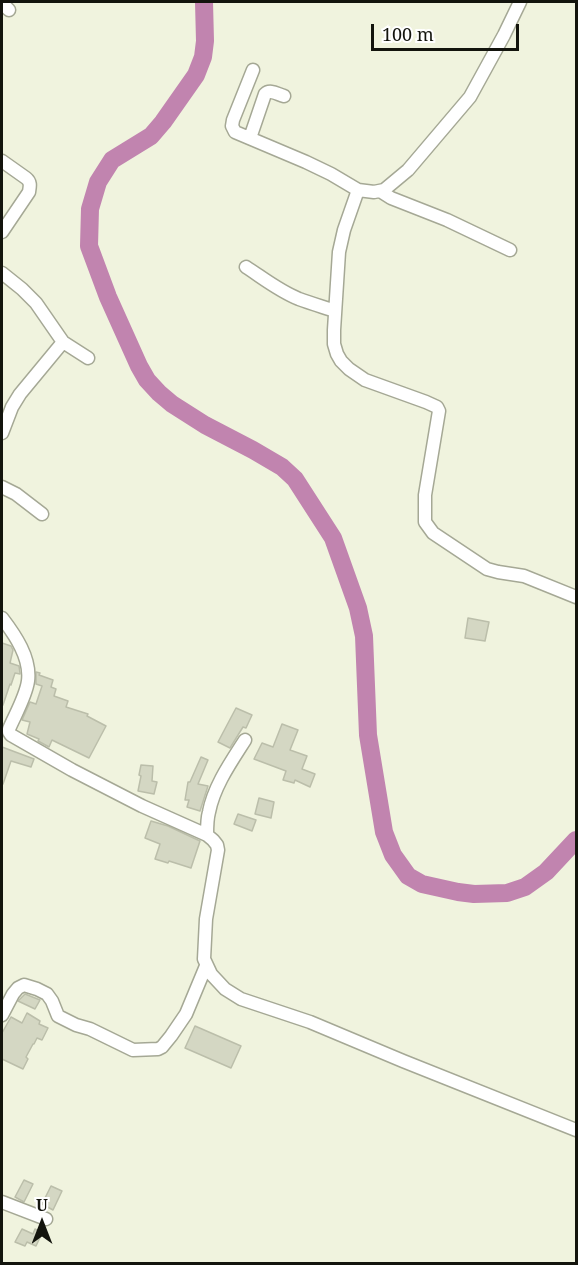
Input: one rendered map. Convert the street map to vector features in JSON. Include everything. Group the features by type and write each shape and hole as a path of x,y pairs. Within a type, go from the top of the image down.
{"street":[{"path":"253,70 232,126 235,132 306,162 358,190 380,191 393,184 408,170 470,97 520,2"},
{"path":"250,138 265,94 271,92 284,96"},
{"path":"2,161 26,178 30,186 29,192 2,232"},
{"path":"358,190 339,252 334,344 341,361 365,380 437,407 439,411 424,495 425,522 433,532 487,569 524,576 576,597"},
{"path":"380,191 401,203 447,220 510,250"},
{"path":"246,267 298,299 335,311"},
{"path":"2,273 36,303 63,342 88,358"},
{"path":"2,434 20,393 63,342"},
{"path":"2,487 16,494 42,514"},
{"path":"2,618 22,649 28,674 26,688 9,729 11,735 92,781 207,835 217,845 206,919 204,959 206,966 225,989 241,999 309,1022 576,1130"},
{"path":"207,835 208,813 217,788 245,740"},
{"path":"2,1016 13,994 18,988 24,986 38,989 46,994 52,1001 58,1016 70,1022 133,1050 158,1049 171,1036 186,1014 206,966"},
{"path":"2,1202 46,1219"}],"building":[{"path":"468,618 489,622 485,641 465,638"},
{"path":"2,643 11,646 13,650 10,663 19,666 20,673 15,673 3,705 2,704"},
{"path":"36,672 53,680 51,687 56,689 54,696 68,701 66,707 88,714 87,716 106,726 89,758 52,740 49,747 38,741 39,739 27,734 30,722 22,720 30,702 36,704 42,686 36,684"},
{"path":"236,708 252,715 246,728 243,727 230,748 218,742"},
{"path":"282,724 298,730 290,750 307,756 302,769 315,774 310,787 295,780 294,783 283,780 286,771 254,759 262,743 273,747"},
{"path":"2,747 34,759 31,767 11,761 3,784 2,783"},
{"path":"201,757 208,760 198,784 208,786 200,811 187,807 189,800 185,800 188,782"},
{"path":"141,765 153,766 152,781 157,782 154,794 138,791"},
{"path":"259,798 274,802 271,818 255,814"},
{"path":"238,814 256,820 252,831 234,824"},
{"path":"151,821 200,841 191,868 155,859 160,844 145,838"},
{"path":"25,994 40,1000 35,1009 18,1001"},
{"path":"27,1013 40,1021 39,1024 48,1028 42,1040 37,1038 33,1044 23,1069 2,1059 2,1033 11,1017 22,1023"},
{"path":"195,1026 241,1046 231,1068 185,1048"},
{"path":"24,1180 33,1184 24,1202 15,1197"},
{"path":"51,1186 62,1191 53,1210 42,1204"},
{"path":"22,1229 33,1234 35,1229 42,1233 36,1246 27,1242 25,1246 15,1242"}],"waterway":[{"path":"204,2 205,41 203,57 196,75 151,136 112,160 98,182 90,209 89,246 108,297 139,366 147,380 159,393 205,425 282,467 295,479 333,538 358,608 364,636 368,735 384,832 393,855 408,876 422,884 458,892 507,893 525,887 546,872 576,840"}]}
